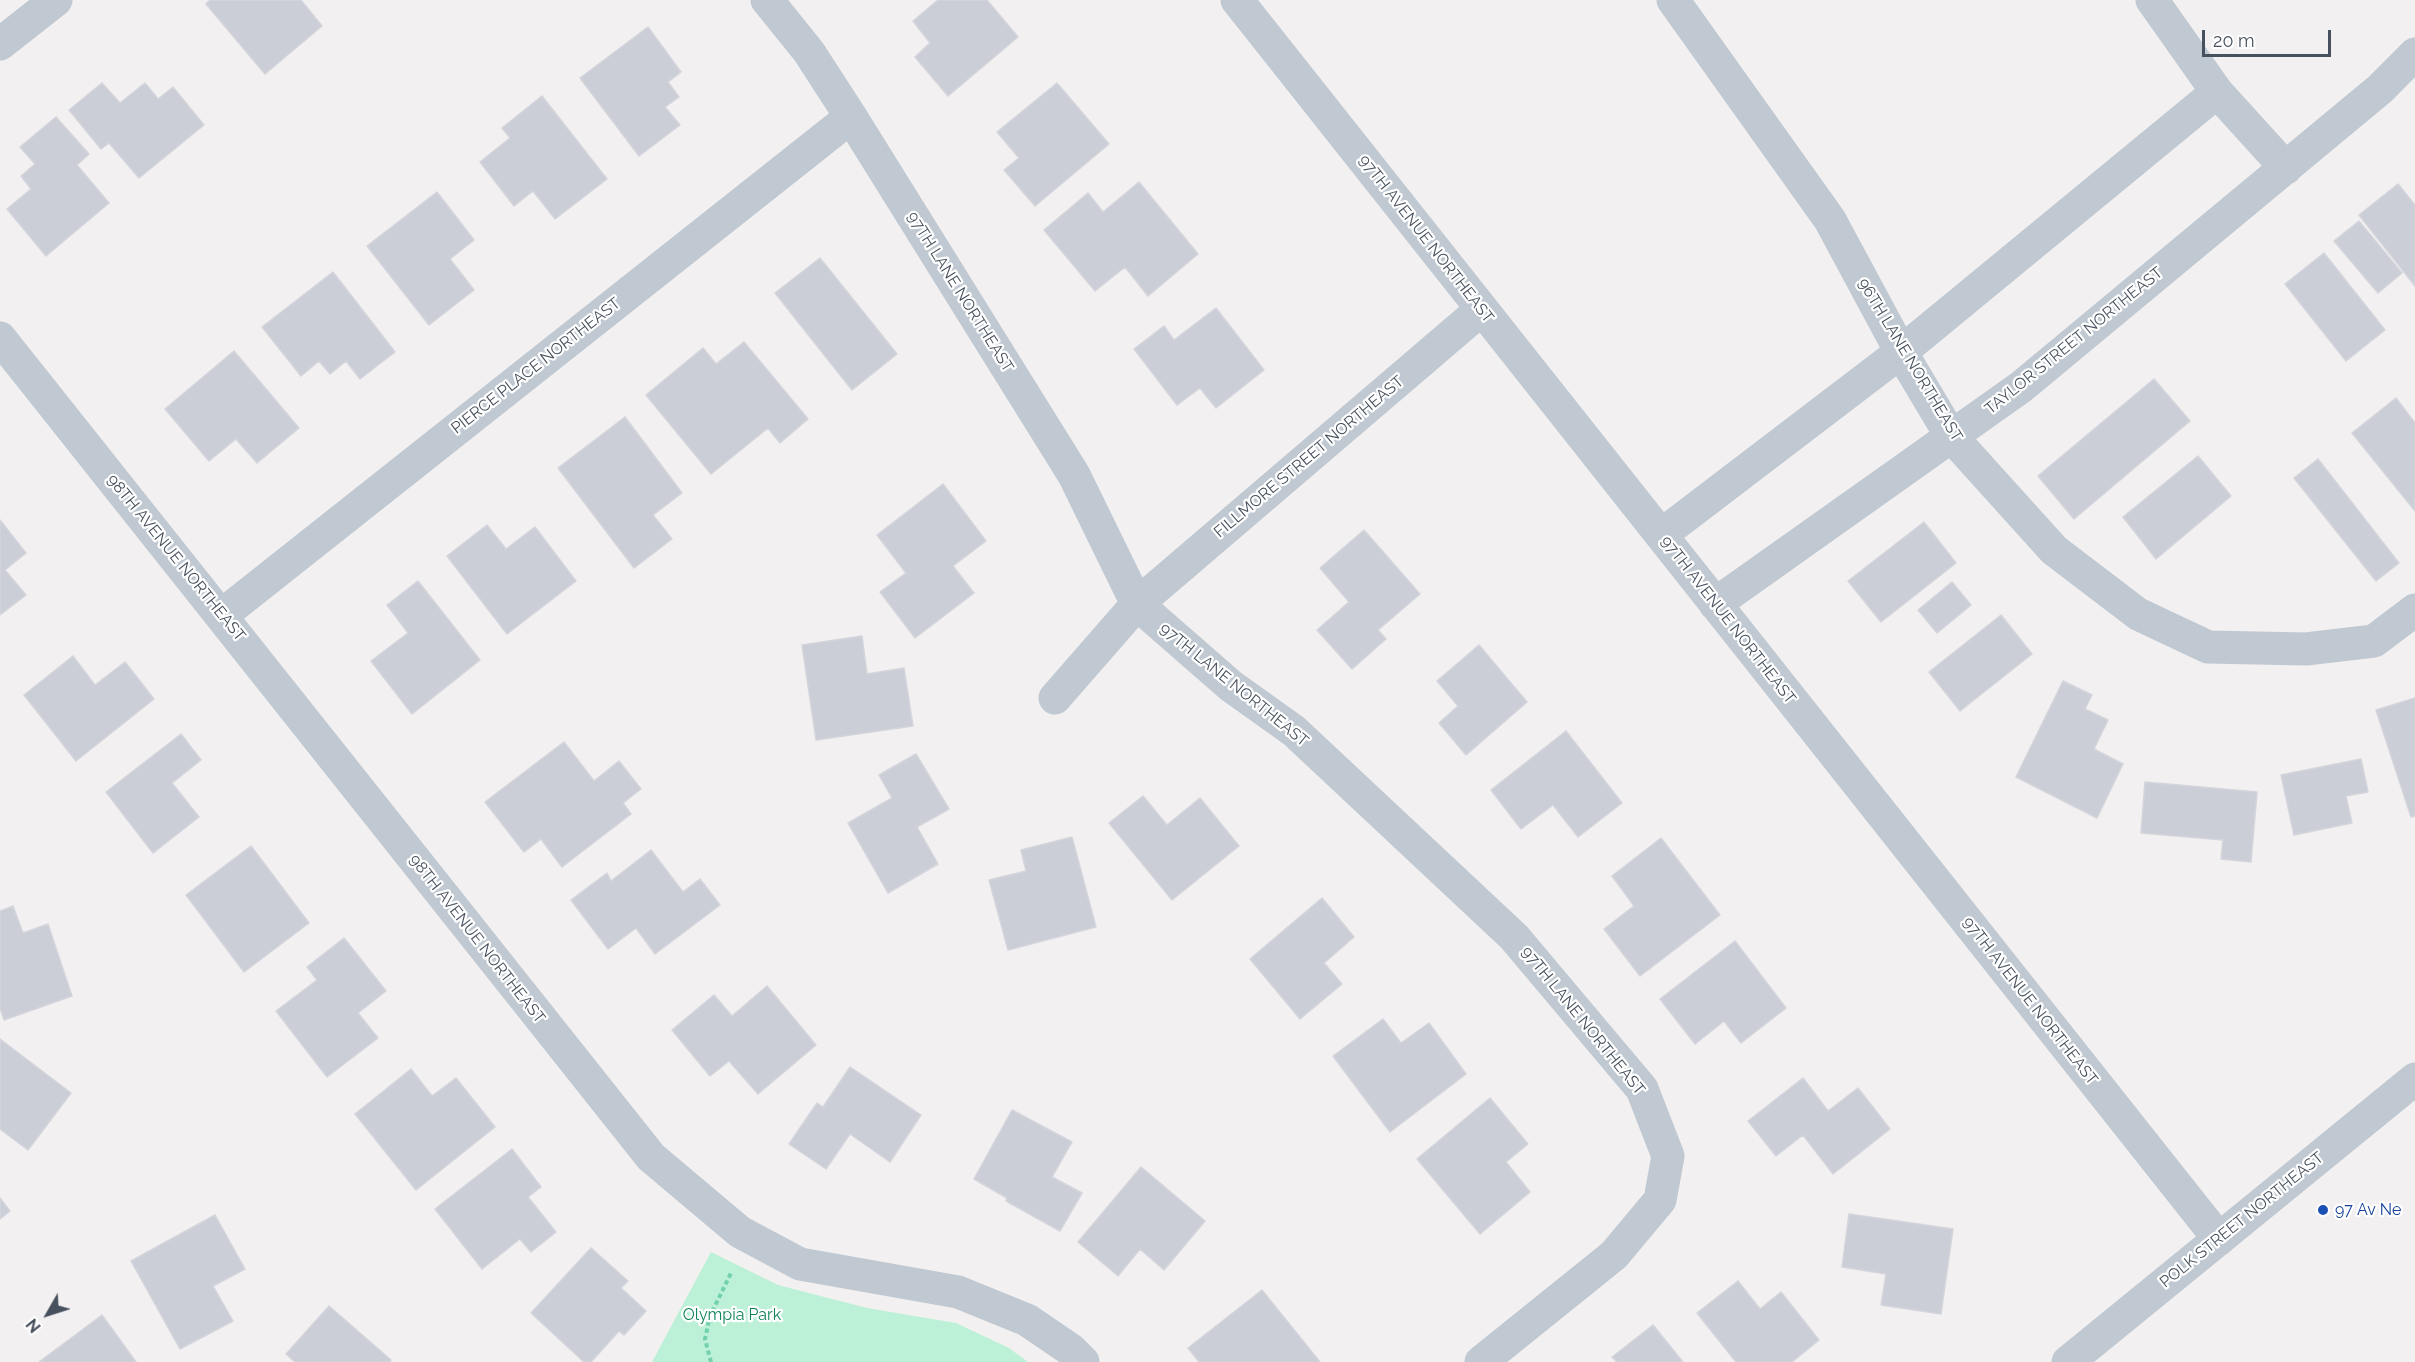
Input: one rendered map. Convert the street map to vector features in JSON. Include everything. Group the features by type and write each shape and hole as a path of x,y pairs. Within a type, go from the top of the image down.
{"street":[{"path":"0,44 56,0"},
{"name":"97TH LANE NORTHEAST","path":"766,0 808,52 851,117 1074,475 1137,604 1231,686 1294,731 1514,938 1642,1089 1668,1156 1660,1200 1614,1255 1481,1362"},
{"name":"97TH AVENUE NORTHEAST","path":"1237,0 2219,1239"},
{"name":"96TH LANE NORTHEAST","path":"1673,0 1830,220 1901,352 1951,436 2054,550 2138,614 2208,647 2306,649 2374,641 2415,610"},
{"path":"2152,0 2217,92 2286,168"},
{"name":"TAYLOR STREET NORTHEAST","path":"1715,604 2021,387 2380,89 2415,54"},
{"path":"1661,535 1901,352 2217,92"},
{"name":"PIERCE PLACE NORTHEAST","path":"222,615 851,117"},
{"name":"FILLMORE STREET NORTHEAST","path":"1056,698 1137,604 1482,309"},
{"name":"98TH AVENUE NORTHEAST","path":"0,338 651,1156 740,1232 800,1264 958,1292 1027,1320 1071,1350 1083,1362"},
{"name":"POLK STREET NORTHEAST","path":"2068,1362 2415,1078"}],"path":[{"path":"711,1362 705,1339 710,1316 732,1273 740,1232"}],"green space":[{"name":"Olympia Park","path":"711,1252 778,1285 867,1308 956,1323 1009,1348 1028,1362 652,1362"}],"building":[{"path":"210,0 301,0 322,26 265,74 206,4"},
{"path":"938,0 987,0 1018,37 948,96 915,57 930,43 913,21"},
{"path":"648,27 681,72 668,82 679,97 665,107 680,125 639,156 580,78"},
{"path":"102,83 120,103 145,83 158,99 173,87 204,125 139,178 109,143 101,149 69,110"},
{"path":"1057,83 1109,144 1035,206 1004,170 1019,158 997,132"},
{"path":"542,96 607,179 555,219 533,191 514,206 480,162 510,138 502,128"},
{"path":"56,117 89,154 77,165 109,203 46,256 7,209 31,189 21,176 35,164 20,147"},
{"path":"1139,182 1198,254 1148,296 1125,267 1095,291 1044,230 1088,193 1103,212"},
{"path":"2398,184 2415,205 2415,286 2359,215"},
{"path":"437,192 474,240 450,259 474,290 429,325 367,246"},
{"path":"2359,221 2402,273 2378,293 2334,241"},
{"path":"2324,253 2385,330 2346,361 2285,284"},
{"path":"820,258 897,354 852,390 775,293"},
{"path":"333,272 395,352 360,379 346,361 330,374 319,361 301,376 262,327"},
{"path":"1216,308 1264,370 1216,408 1200,388 1177,405 1134,349 1164,326 1174,340"},
{"path":"744,342 808,419 780,443 768,428 711,474 646,395 703,348 716,364"},
{"path":"234,351 299,428 257,463 236,439 209,461 165,409"},
{"path":"2154,379 2190,421 2074,519 2038,476"},
{"path":"2396,398 2415,423 2415,511 2352,433"},
{"path":"625,417 682,493 653,515 672,539 634,568 558,468"},
{"path":"2198,456 2231,496 2156,559 2123,517"},
{"path":"2318,459 2399,563 2376,581 2294,478"},
{"path":"943,484 986,541 953,566 974,593 915,638 880,592 906,573 877,535"},
{"path":"0,520 26,553 5,570 26,595 0,615"},
{"path":"1924,522 1956,563 1881,622 1848,581"},
{"path":"487,525 506,549 535,527 576,581 507,634 447,556"},
{"path":"1364,530 1420,594 1378,630 1386,639 1352,669 1317,630 1349,602 1320,568"},
{"path":"418,581 480,660 412,714 371,661 408,633 387,605"},
{"path":"1952,582 1971,605 1937,633 1918,610"},
{"path":"2001,615 2032,654 1960,711 1929,672"},
{"path":"862,636 867,674 904,668 913,726 816,740 802,645"},
{"path":"1479,645 1527,702 1466,755 1439,723 1458,706 1437,681"},
{"path":"73,656 95,685 125,662 154,699 76,761 24,695"},
{"path":"2063,681 2092,695 2085,709 2108,720 2094,749 2123,764 2097,818 2016,777"},
{"path":"2415,698 2415,816 2411,817 2376,710"},
{"path":"1566,731 1622,803 1578,837 1553,805 1521,829 1491,790"},
{"path":"181,734 201,760 172,783 199,817 153,853 106,792"},
{"path":"564,742 594,781 619,761 641,789 623,803 631,814 562,867 541,839 524,852 485,802"},
{"path":"916,754 949,809 917,827 938,864 888,893 848,823 892,798 879,775"},
{"path":"2361,759 2368,792 2346,796 2352,823 2294,835 2281,775"},
{"path":"2145,782 2257,792 2251,862 2221,859 2223,840 2141,833"},
{"path":"1143,796 1167,825 1200,798 1239,846 1172,900 1109,823"},
{"path":"1072,837 1096,927 1008,950 989,880 1026,871 1021,850"},
{"path":"1661,838 1720,915 1640,976 1604,929 1634,906 1612,876"},
{"path":"251,846 309,923 244,972 186,895"},
{"path":"651,850 683,892 700,879 720,905 655,954 636,928 608,949 571,900 607,873 611,881"},
{"path":"1322,898 1354,937 1324,963 1342,984 1300,1019 1250,959"},
{"path":"13,906 23,933 48,924 72,996 4,1020 0,1008 0,911"},
{"path":"344,938 386,991 358,1013 378,1038 327,1077 276,1011 317,980 307,967"},
{"path":"1735,941 1786,1008 1741,1043 1724,1021 1695,1044 1660,999"},
{"path":"767,986 816,1045 758,1094 729,1061 710,1076 672,1030 714,995 732,1016"},
{"path":"1383,1019 1401,1043 1429,1023 1466,1074 1390,1132 1333,1056"},
{"path":"0,1039 71,1093 28,1150 0,1129"},
{"path":"850,1067 921,1115 890,1162 850,1134 826,1169 789,1144 817,1103 823,1107"},
{"path":"411,1069 432,1096 456,1078 495,1127 416,1190 355,1114"},
{"path":"1803,1078 1828,1111 1858,1088 1890,1129 1833,1174 1803,1135 1776,1156 1748,1121"},
{"path":"1490,1098 1528,1144 1506,1162 1530,1192 1480,1234 1417,1159"},
{"path":"1012,1110 1072,1142 1052,1177 1082,1193 1060,1231 1006,1201 1007,1198 974,1179"},
{"path":"512,1149 541,1187 528,1197 556,1232 531,1252 520,1239 482,1269 435,1209"},
{"path":"1141,1167 1205,1221 1164,1270 1140,1249 1118,1276 1078,1242"},
{"path":"0,1198 10,1211 0,1219"},
{"path":"1849,1214 1953,1229 1941,1314 1881,1305 1886,1274 1842,1267"},
{"path":"215,1215 245,1269 213,1286 233,1321 180,1349 131,1261"},
{"path":"591,1248 628,1281 621,1288 646,1311 624,1335 619,1331 591,1362 584,1362 531,1313"},
{"path":"1738,1281 1760,1309 1781,1292 1819,1340 1792,1362 1736,1362 1697,1313"},
{"path":"1262,1290 1320,1362 1199,1362 1188,1348"},
{"path":"329,1306 391,1360 390,1362 295,1362 286,1354"},
{"path":"102,1315 136,1362 39,1362"},
{"path":"1653,1325 1683,1362 1617,1362 1612,1357"}],"place":[{"name":"97 Av Ne","path":"2323,1210"}]}
